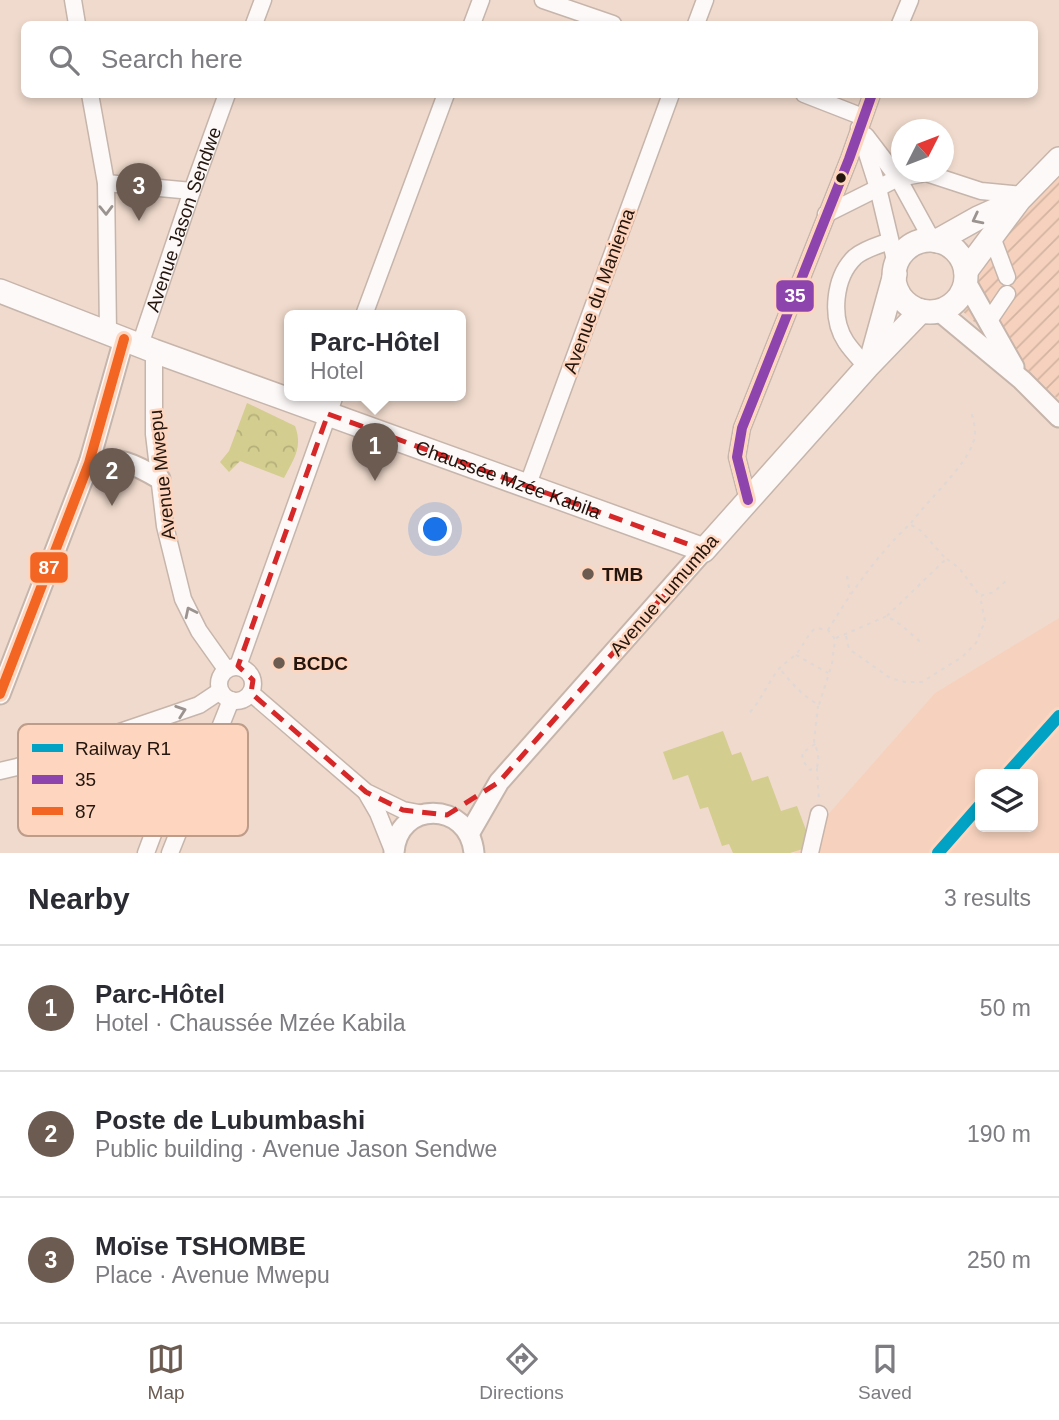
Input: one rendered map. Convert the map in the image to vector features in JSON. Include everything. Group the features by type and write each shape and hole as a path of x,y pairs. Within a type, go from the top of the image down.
{"highway":[{"name":"Avenue Lumumba","path":"704,550 869,366 930,311 957,301 966,277 992,237 1021,198 1059,159"},
{"name":"Avenue Lumumba","path":"869,366 895,269 910,246 935,241 1021,198"},
{"path":"935,241 957,252 966,277"},
{"path":"895,269 895,282 901,297 914,308 930,311"},
{"name":"Chaussée Mzée Kabila","path":"0,291 131,342 284,390"},
{"name":"Chaussée Mzée Kabila","path":"331,405 527,487 704,550"}],"main road":[{"path":"966,277 988,322 1022,380"},
{"path":"930,311 1022,380 1059,417"},
{"name":"Avenue Jason Sendwe","path":"0,694 89,463 131,342"},
{"path":"89,463 102,458 120,459 160,479"},
{"name":"Avenue Lumumba","path":"472,844 499,782 704,550"},
{"path":"394,853 400,832 410,821 424,814 447,815 472,803 499,782"},
{"path":"447,815 460,823 472,844"}],"street":[{"path":"73,0 76,21"},
{"path":"255,21 263,0"},
{"path":"473,21 481,0"},
{"path":"543,0 604,21"},
{"path":"697,21 705,0"},
{"path":"901,21 910,0"},
{"name":"Avenue Mwepu","path":"91,98 131,342 154,434 164,526 183,599 199,631 232,668"},
{"name":"Avenue Jason Sendwe","path":"131,342 227,98"},
{"path":"367,310 445,98"},
{"name":"Avenue du Maniema","path":"527,487 670,98"},
{"path":"812,98 861,122 891,160"},
{"path":"748,500 737,457 740,435 870,98"},
{"path":"861,122 895,269"},
{"path":"954,181 1021,198"},
{"path":"826,214 893,182"},
{"path":"907,182 935,241"},
{"path":"106,183 192,191"},
{"path":"992,237 1007,277"},
{"path":"869,366 845,341 836,309 838,293 846,269 854,258 890,241"},
{"path":"988,322 1007,294"},
{"path":"217,724 225,696 219,679 232,668 331,405"},
{"path":"143,724 225,696 242,700 251,693 253,680 245,669 232,668"},
{"path":"251,693 366,792 403,810 424,814"},
{"path":"0,771 18,767"},
{"path":"366,792 378,813 394,853"},
{"path":"810,853 819,814"},
{"path":"146,853 152,836"},
{"path":"170,853 177,836"}],"path":[{"path":"828,630 850,596 894,539 911,524 972,445 975,429 971,411"},
{"path":"846,636 849,649 890,678 905,682 922,682 962,657 976,643 985,621 980,596 959,568 946,559 911,524"},
{"path":"835,639 887,616 946,559"},
{"path":"847,576 850,596"},
{"path":"980,596 994,592 1008,579"},
{"path":"887,616 923,644"},
{"path":"750,712 761,700 763,692 779,668 795,655 809,633 816,628 828,630 835,639 829,674 816,720 815,744 820,758 817,767 819,814"},
{"path":"795,655 829,674"},
{"path":"779,668 801,692 819,705"},
{"path":"815,744 802,753 803,761 810,769 817,767"}],"highlighted area":[{"path":"328,414 704,550 499,782 447,815 403,810 366,792 251,693 253,680 238,666"}],"shaded area":[{"path":"1059,174 1059,400 947,297"},
{"path":"1059,618 1059,853 794,853 935,693"}],"green space":[{"path":"247,403 295,426 298,447 284,478 240,461 229,472 220,462 229,451"},
{"path":"723,731 732,755 741,752 752,781 768,776 781,811 797,806 812,846 790,853 733,853 729,844 722,846 708,807 700,809 688,775 673,780 663,752"}],"rail line":[{"name":"R1","path":"1011,769 1059,716"},
{"name":"R1","path":"938,853 975,811"}],"transit line":[{"name":"35","path":"748,500 737,457 742,428 871,98"},
{"name":"87","path":"0,694 89,463 124,339"}],"place":[{"name":"Moïse TSHOMBE","path":"139,221"},
{"name":"Parc-Hôtel","path":"375,481"},
{"name":"Poste de Lubumbashi","path":"112,506"},
{"name":"TMB","path":"588,574"},
{"name":"BCDC","path":"279,663"}]}
